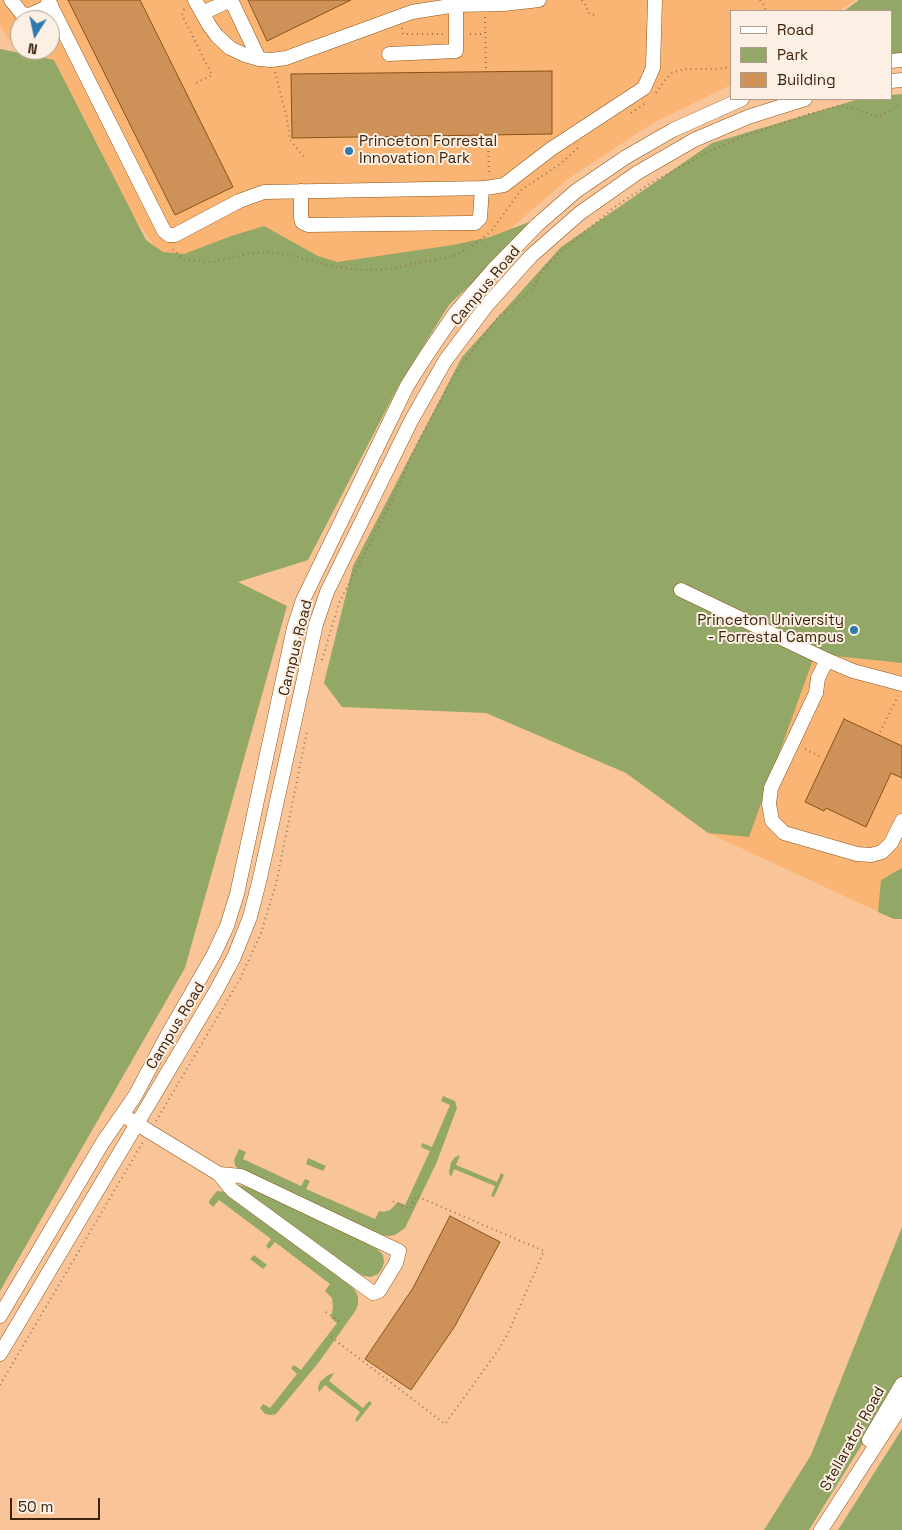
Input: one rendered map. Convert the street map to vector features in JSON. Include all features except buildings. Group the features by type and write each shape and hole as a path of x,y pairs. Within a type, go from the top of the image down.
{"street":[{"path":"11,0 22,14 30,16 49,3 164,231 175,235 239,201 264,192 504,186 551,149 644,88 653,68 655,0"},
{"path":"195,0 217,36 230,48 245,56 271,60 286,58 412,12 456,5 539,0"},
{"path":"202,13 231,0 259,59"},
{"path":"389,54 456,51 456,5"},
{"name":"Campus Road","path":"0,1316 103,1142 135,1096 214,954 227,926 238,894 294,628 303,600 407,386 456,312 492,271 537,225 576,192 626,157 673,130 740,100"},
{"name":"Campus Road","path":"0,1354 234,958 250,917 260,878 316,624 327,592 411,421 445,361 487,304 531,256 580,213 637,173 694,140 748,117 802,100"},
{"path":"301,191 301,218 302,222 308,225 475,223 480,218 482,188"},
{"path":"681,590 827,660 900,689"},
{"path":"827,660 818,678 816,694 772,788 770,804 772,821 784,833 857,854 872,855 882,852 891,843 902,821"},
{"path":"122,1115 219,1174 232,1190 373,1294 379,1290 396,1263 399,1251 241,1176 219,1174"},
{"name":"Stellarator Road","path":"834,1509 840,1490 902,1384"},
{"name":"Stellarator Road","path":"821,1530 902,1405"}],"path":[{"path":"582,0 588,8 587,12 598,16"},
{"path":"486,70 485,34 490,3"},
{"path":"184,9 182,15 212,75 194,84"},
{"path":"399,17 403,34 485,34"},
{"path":"274,70 286,114 290,140 304,157"},
{"path":"321,666 339,603 392,500 416,446 456,374 499,316 534,287 542,271 557,255 616,206 651,183 701,156 742,137 809,114 839,106 878,117 902,104"},
{"path":"880,732 900,689"},
{"path":"0,1385 240,978 261,933 276,884 307,732"},
{"path":"792,743 823,758"},
{"path":"330,1337 445,1424 499,1349 508,1333 544,1251 416,1196 410,1209 390,1200"},
{"path":"326,1312 340,1322"}],"shaded area":[{"name":"Princeton Forrestal Innovation Park","path":"0,0 855,0 840,10 730,10 730,85 653,123 568,179 456,276 174,274 24,60 60,60 60,10 10,10 10,40 0,26"},
{"name":"Princeton University - Forrestal Campus","path":"902,428 902,901 894,919 708,833"}],"green space":[{"path":"859,0 902,0 902,55 892,56 892,10 845,10"},
{"path":"0,49 10,51 10,60 54,60 146,240 163,252 184,254 264,226 318,256 337,262 453,245 490,237 537,219 449,305 399,385 308,560 238,582 287,606 185,968 0,1291"},
{"path":"902,94 902,663 815,654 749,837 708,833 626,773 486,713 342,707 324,683 353,566 462,357 561,247 712,143 856,100 892,100 892,95"},
{"path":"902,868 902,919 894,919 878,912 881,880"},
{"path":"443,1096 455,1101 457,1108 436,1164 405,1228 395,1235 381,1235 238,1169 235,1165 234,1160 239,1149 246,1152 243,1159 301,1186 305,1179 310,1181 306,1189 375,1219 379,1211 390,1210 398,1202 405,1205 430,1151 421,1147 422,1143 432,1147 450,1105 441,1101"},
{"path":"460,1155 456,1165 497,1182 501,1173 504,1175 494,1197 491,1196 495,1186 454,1169 451,1177 449,1173 451,1162"},
{"path":"308,1158 326,1166 323,1171 306,1164"},
{"path":"236,1184 250,1188 339,1228 377,1249 383,1255 382,1269 378,1274 371,1277 351,1270 236,1186"},
{"path":"217,1191 226,1192 352,1287 358,1297 356,1310 319,1362 276,1414 265,1414 260,1408 263,1404 270,1408 297,1374 291,1368 294,1365 301,1370 337,1323 331,1318 332,1298 325,1291 330,1284 275,1242 269,1249 266,1246 271,1239 219,1200 213,1207 209,1201"},
{"path":"902,1227 902,1380 809,1530 764,1530 811,1455"},
{"path":"254,1255 267,1265 263,1269 250,1259"},
{"path":"334,1373 329,1381 363,1408 369,1401 372,1403 357,1422 355,1420 360,1412 325,1385 319,1392 320,1382 328,1375"},
{"path":"902,1429 902,1530 838,1530"}],"place":[{"name":"Princeton Forrestal Innovation Park","path":"349,151"},
{"name":"Princeton University - Forrestal Campus","path":"854,630"}]}
